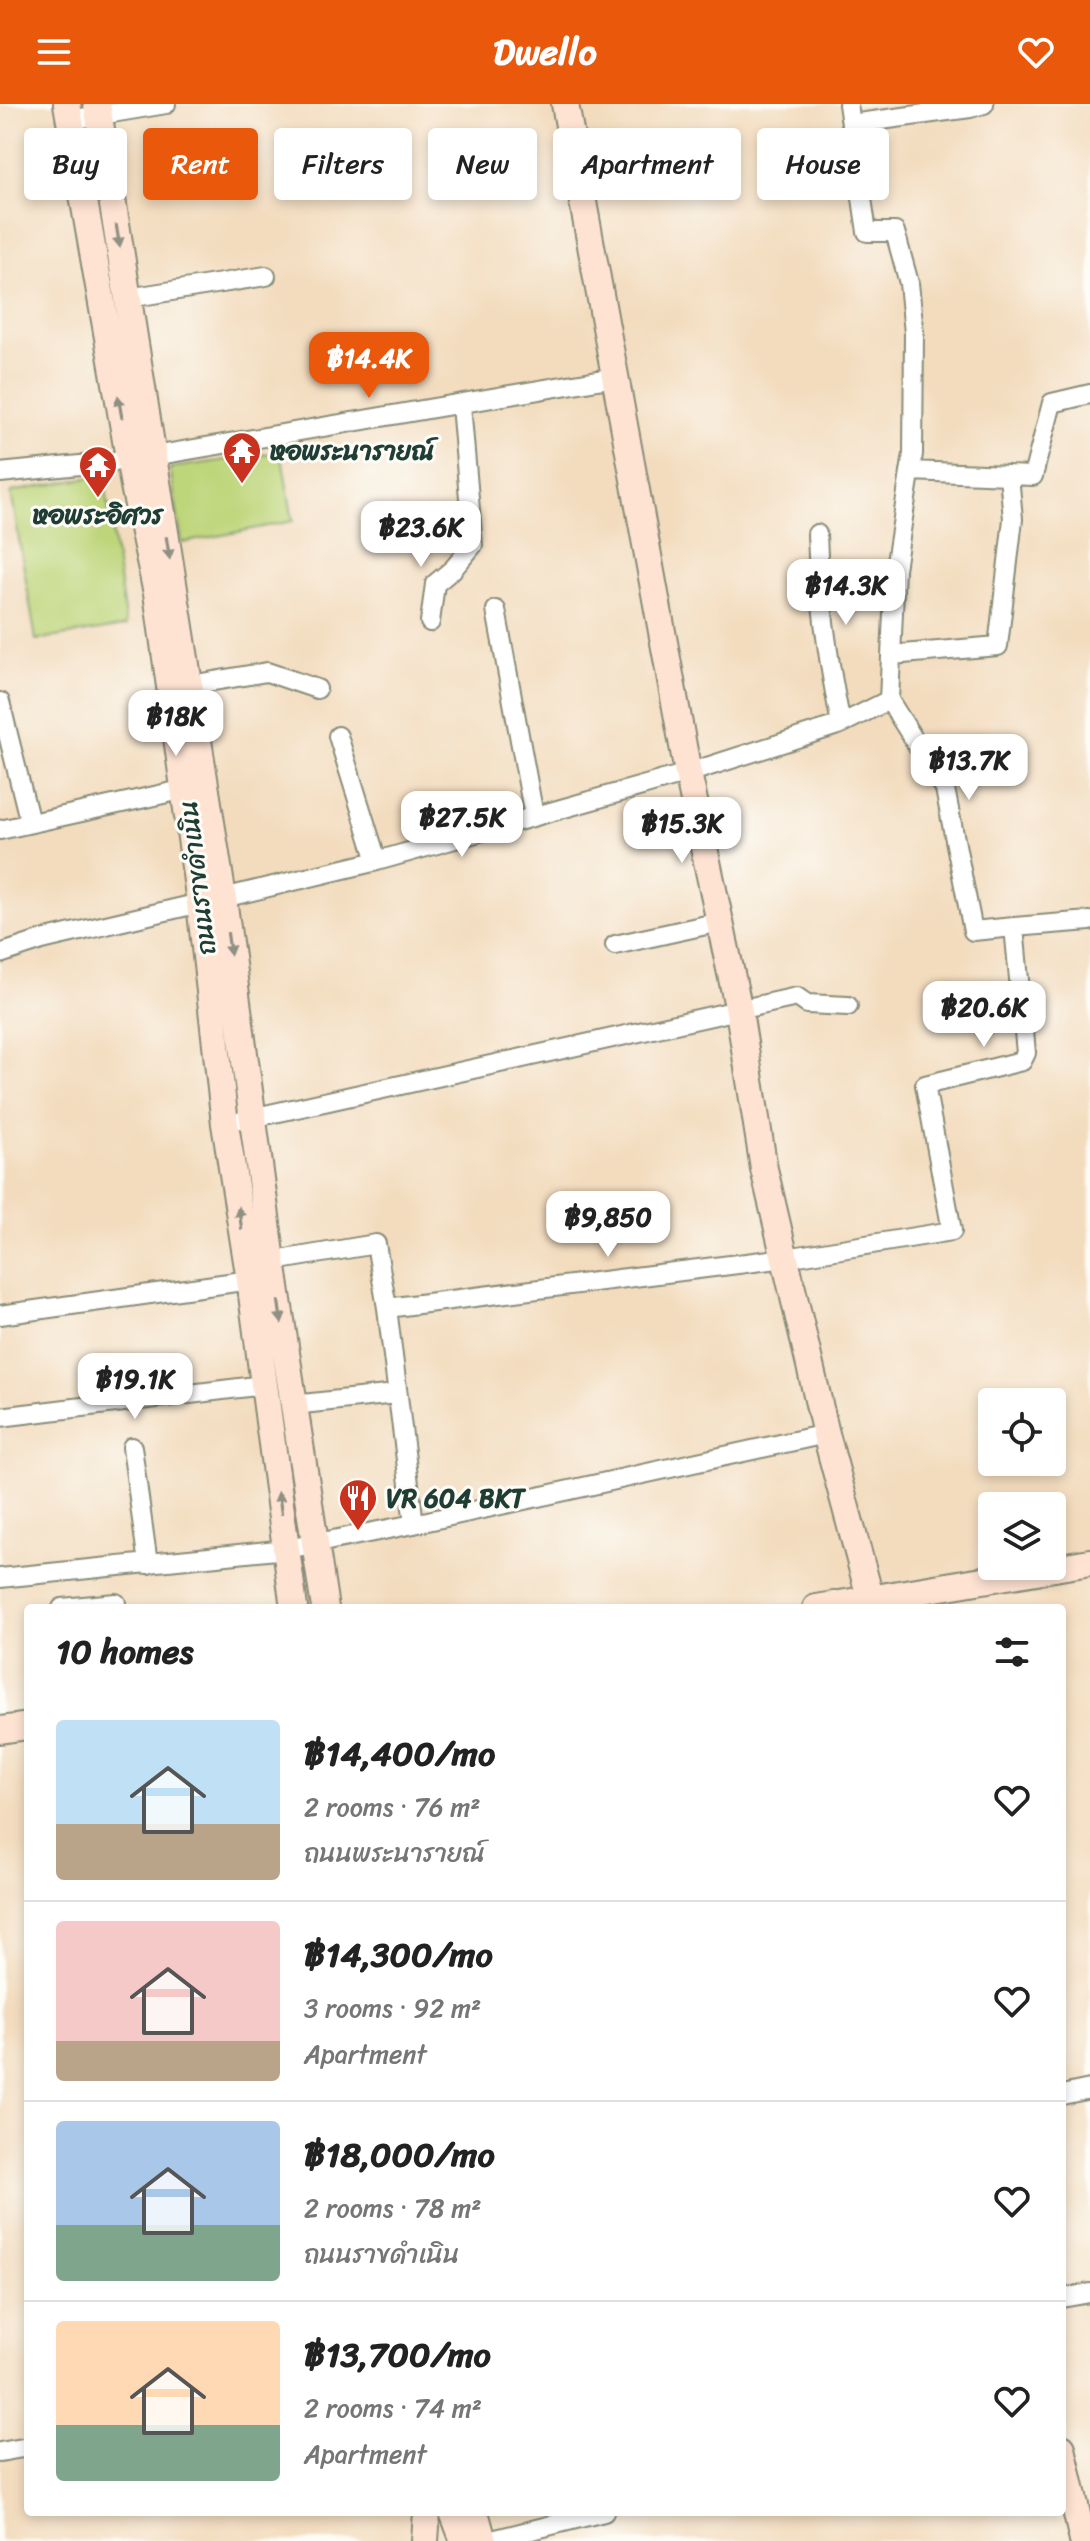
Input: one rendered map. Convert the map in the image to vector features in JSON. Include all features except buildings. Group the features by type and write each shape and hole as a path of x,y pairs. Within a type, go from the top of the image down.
{"main road":[{"path":"565,104 688,773 739,1011 764,1169 826,1434 872,1603 1090,1562"},
{"name":"ถนนราขดำเนิน","path":"98,110 128,298 157,593 180,687 212,901 252,1118 256,1269 264,1385 294,1604"},
{"name":"ถนนราขดำเนิน","path":"69,112 142,459"},
{"name":"ถนนราขดำเนิน","path":"180,687 186,789 212,901 225,1124 256,1269 293,1405 324,1604"},
{"path":"0,1730 24,1727"},
{"path":"1066,2466 1083,2541"},
{"path":"425,2541 427,2516"},
{"path":"455,2516 464,2541"},
{"path":"477,2516 486,2541"}],"street":[{"path":"69,112 166,104"},
{"path":"848,104 867,232 895,232 909,283 914,333 913,454 895,569 889,700 945,789 973,931 1090,921"},
{"path":"851,124 984,104"},
{"path":"128,298 266,276"},
{"path":"0,473 142,459 615,377"},
{"path":"910,471 1033,476 1052,403 1090,394"},
{"path":"430,622 435,584 453,569 473,545 461,405"},
{"path":"891,655 998,646 1013,519 1009,475"},
{"path":"817,534 818,573 830,669 841,724"},
{"path":"496,610 534,816"},
{"path":"180,687 267,672 317,689"},
{"path":"0,954 42,940 377,861 688,773 841,724 889,700"},
{"path":"0,702 30,823"},
{"path":"338,736 377,861"},
{"path":"0,830 186,789"},
{"path":"615,945 720,922"},
{"path":"387,1308 786,1258 952,1231 925,1085 1022,1061 1026,1053 1014,927"},
{"path":"225,1124 797,997 807,1004 848,1006"},
{"path":"0,1315 376,1244 414,1524"},
{"path":"0,1417 264,1385"},
{"path":"293,1405 396,1394"},
{"path":"0,1578 316,1544 826,1434"},
{"path":"132,1447 148,1564"},
{"path":"105,1604 116,1603"},
{"path":"1066,2094 1090,2089"},
{"path":"1066,2297 1090,2293"},
{"path":"0,2452 24,2448"},
{"path":"486,2541 588,2516"}],"green space":[{"path":"281,452 293,521 182,543 170,468"},
{"path":"104,475 126,626 36,640 11,492"}],"place":[{"name":"หอพระนารายณ์","path":"242,485"},
{"name":"หอพระอิศวร","path":"98,499"},
{"name":"VR 604 BKT","path":"358,1532"}]}
